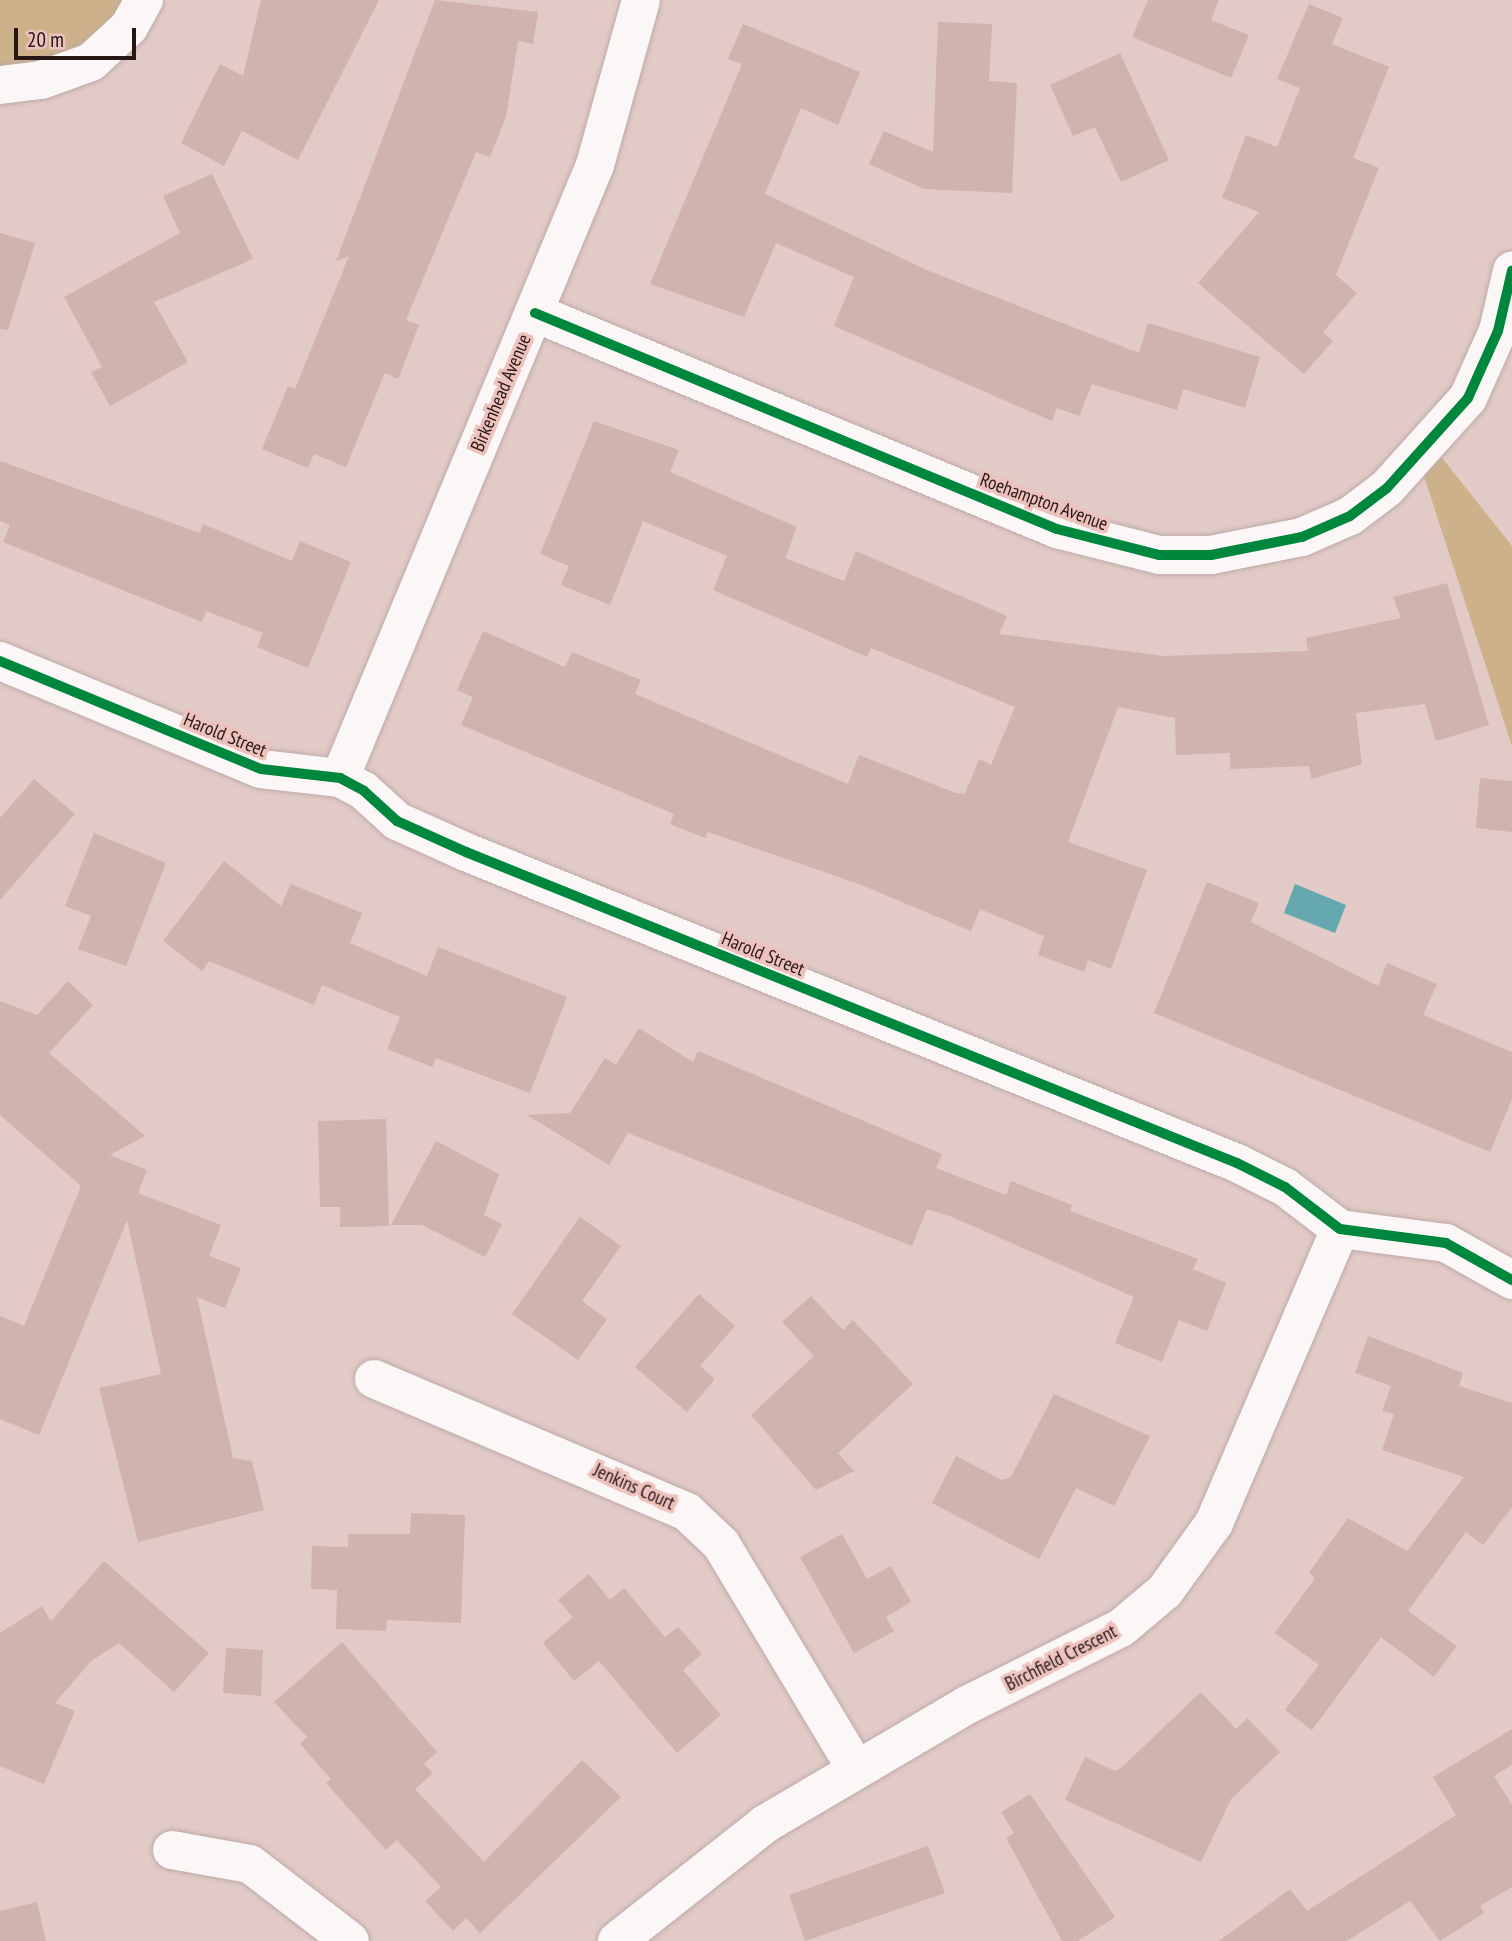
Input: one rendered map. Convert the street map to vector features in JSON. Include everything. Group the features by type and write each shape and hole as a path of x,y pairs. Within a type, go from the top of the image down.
{"street":[{"path":"0,85 91,62 116,42 145,0"},
{"name":"Birkenhead Avenue","path":"340,778 535,313 609,127 641,0"},
{"name":"Roehampton Avenue","path":"535,313 1057,529 1159,555 1211,555 1302,537 1350,516 1387,488 1468,398 1491,349 1512,271"},
{"name":"Harold Street","path":"0,661 261,769 340,778 365,790 397,821 466,852 1237,1163 1285,1187 1340,1229 1446,1243 1512,1280"},
{"name":"Birchfield Crescent","path":"627,1938 733,1847 856,1767 1121,1628 1165,1591 1214,1523 1340,1229"},
{"name":"Jenkins Court","path":"374,1379 687,1512 721,1544 856,1767"},
{"path":"172,1850 250,1864 350,1941"}],"shaded area":[{"path":"0,0 144,0 129,27 0,85"},
{"path":"1431,444 1512,546 1512,746 1418,458"}],"water":[{"path":"1295,884 1346,905 1335,933 1284,913"}],"building":[{"path":"261,0 379,0 298,160 242,131 224,166 181,143 220,64 243,76"},
{"path":"435,0 538,12 533,44 518,41 506,117 490,157 476,152 406,320 419,325 398,379 385,373 346,467 314,454 308,468 262,449 288,386 295,389 349,256 336,261"},
{"path":"1148,0 1219,0 1211,20 1249,35 1231,78 1132,37"},
{"path":"1309,4 1343,18 1332,44 1389,67 1353,158 1379,168 1336,275 1357,293 1323,332 1333,341 1304,374 1198,283 1259,212 1222,198 1246,135 1277,147 1300,88 1277,79"},
{"path":"938,22 992,24 989,81 1017,83 1012,193 924,189 869,164 884,131 933,152"},
{"path":"743,24 860,72 838,125 801,108 765,194 929,271 1139,353 1148,323 1260,357 1245,408 1183,389 1177,410 1092,384 1079,416 1057,408 1052,421 834,326 854,277 776,243 744,317 650,284 742,64 728,59"},
{"path":"1120,53 1169,160 1121,182 1095,127 1073,136 1050,85"},
{"path":"212,174 253,259 154,302 188,362 110,406 91,372 102,367 64,297 180,233 163,196"},
{"path":"0,233 35,243 8,330 0,329"},
{"path":"594,421 679,450 670,472 797,527 785,558 844,581 856,551 1007,616 999,634 1164,656 1308,651 1306,638 1401,618 1393,597 1447,583 1489,725 1436,741 1425,704 1356,713 1362,764 1311,779 1309,766 1230,769 1230,753 1176,755 1175,718 1118,707 1068,842 1147,870 1111,969 1088,960 1084,972 1038,955 1044,936 980,909 971,931 859,884 708,832 705,838 670,824 674,814 461,725 473,697 457,690 483,631 565,667 572,652 641,680 635,694 848,784 859,755 956,793 965,794 979,759 991,765 1015,707 871,648 867,657 713,590 727,556 643,521 610,605 561,585 569,566 540,554"},
{"path":"0,461 200,533 203,524 292,561 300,541 351,562 308,668 257,647 263,633 206,611 202,622 3,542 10,525 0,521"},
{"path":"1480,778 1512,781 1512,832 1476,828"},
{"path":"34,779 75,814 0,900 0,818"},
{"path":"94,833 166,863 126,966 78,949 91,916 65,906"},
{"path":"224,861 281,906 291,884 362,913 350,943 427,976 438,947 567,997 530,1093 436,1058 432,1067 387,1049 400,1017 322,985 314,1005 209,961 202,971 163,941"},
{"path":"1207,882 1259,903 1251,922 1378,986 1387,963 1437,984 1423,1015 1512,1052 1512,1099 1490,1152 1154,1013"},
{"path":"68,981 93,1005 49,1053 145,1136 110,1155 147,1170 138,1193 221,1225 209,1256 241,1268 225,1308 197,1297 233,1458 252,1461 264,1510 138,1542 99,1388 161,1374 127,1220 39,1435 0,1419 0,1316 24,1326 81,1186 0,1115 0,1001 37,1015"},
{"path":"639,1028 693,1062 698,1051 942,1154 936,1168 1006,1195 1011,1181 1072,1205 1070,1211 1198,1259 1193,1269 1226,1283 1207,1331 1179,1320 1162,1362 1115,1343 1134,1297 950,1216 927,1209 912,1246 628,1133 609,1165 527,1115 570,1113 605,1058 616,1065"},
{"path":"386,1119 389,1226 340,1227 340,1207 320,1207 318,1121"},
{"path":"436,1141 499,1174 484,1215 502,1224 485,1257 422,1225 391,1225"},
{"path":"580,1217 621,1246 582,1301 607,1319 578,1360 512,1314"},
{"path":"699,1294 735,1326 700,1366 715,1379 687,1412 635,1367"},
{"path":"811,1296 843,1330 853,1320 913,1384 838,1453 854,1471 816,1490 751,1415 814,1356 782,1322"},
{"path":"1368,1336 1463,1373 1459,1386 1512,1403 1512,1507 1483,1545 1466,1532 1408,1611 1457,1646 1434,1677 1381,1637 1312,1730 1285,1710 1319,1665 1275,1633 1315,1578 1309,1573 1348,1518 1407,1551 1464,1477 1382,1450 1394,1414 1382,1411 1391,1386 1355,1373"},
{"path":"1054,1394 1150,1436 1114,1506 1076,1488 1039,1559 932,1503 956,1456 1002,1480 1011,1477"},
{"path":"411,1513 465,1515 461,1623 387,1620 386,1631 336,1629 337,1590 311,1589 312,1546 348,1547 348,1534 410,1534"},
{"path":"842,1534 867,1579 891,1566 911,1602 886,1617 894,1631 854,1653 800,1557"},
{"path":"104,1561 209,1653 174,1692 119,1643 91,1661 55,1703 75,1711 44,1784 0,1766 0,1633 42,1606 51,1621"},
{"path":"589,1574 610,1600 624,1588 665,1637 678,1627 702,1654 683,1670 721,1715 677,1753 599,1661 574,1681 543,1643 573,1617 558,1600"},
{"path":"342,1642 437,1752 424,1764 433,1773 415,1789 484,1862 582,1760 621,1797 480,1933 466,1918 453,1931 425,1901 441,1887 397,1840 386,1850 326,1783 331,1779 300,1744 307,1737 274,1702"},
{"path":"226,1648 263,1650 261,1696 223,1693"},
{"path":"1201,1692 1236,1729 1247,1718 1280,1752 1231,1799 1201,1862 1065,1800 1085,1757 1115,1771"},
{"path":"1512,1729 1512,1765 1494,1776 1512,1805 1512,1887 1480,1906 1484,1913 1440,1941 1410,1901 1347,1941 1219,1941 1290,1889 1307,1911 1456,1815 1433,1777"},
{"path":"1030,1794 1115,1917 1078,1941 1062,1941 1006,1838 1014,1833 1001,1812"},
{"path":"928,1846 945,1893 805,1941 789,1895"},
{"path":"37,1902 46,1941 0,1941 0,1911"}],"cycle path":[{"path":"535,313 1057,529 1159,555 1211,555 1302,537 1350,516 1387,488 1468,398 1498,331 1512,271"},
{"path":"0,661 261,769 340,778 364,791 397,821 466,852 1237,1163 1285,1187 1340,1229 1446,1243 1512,1280"}]}
